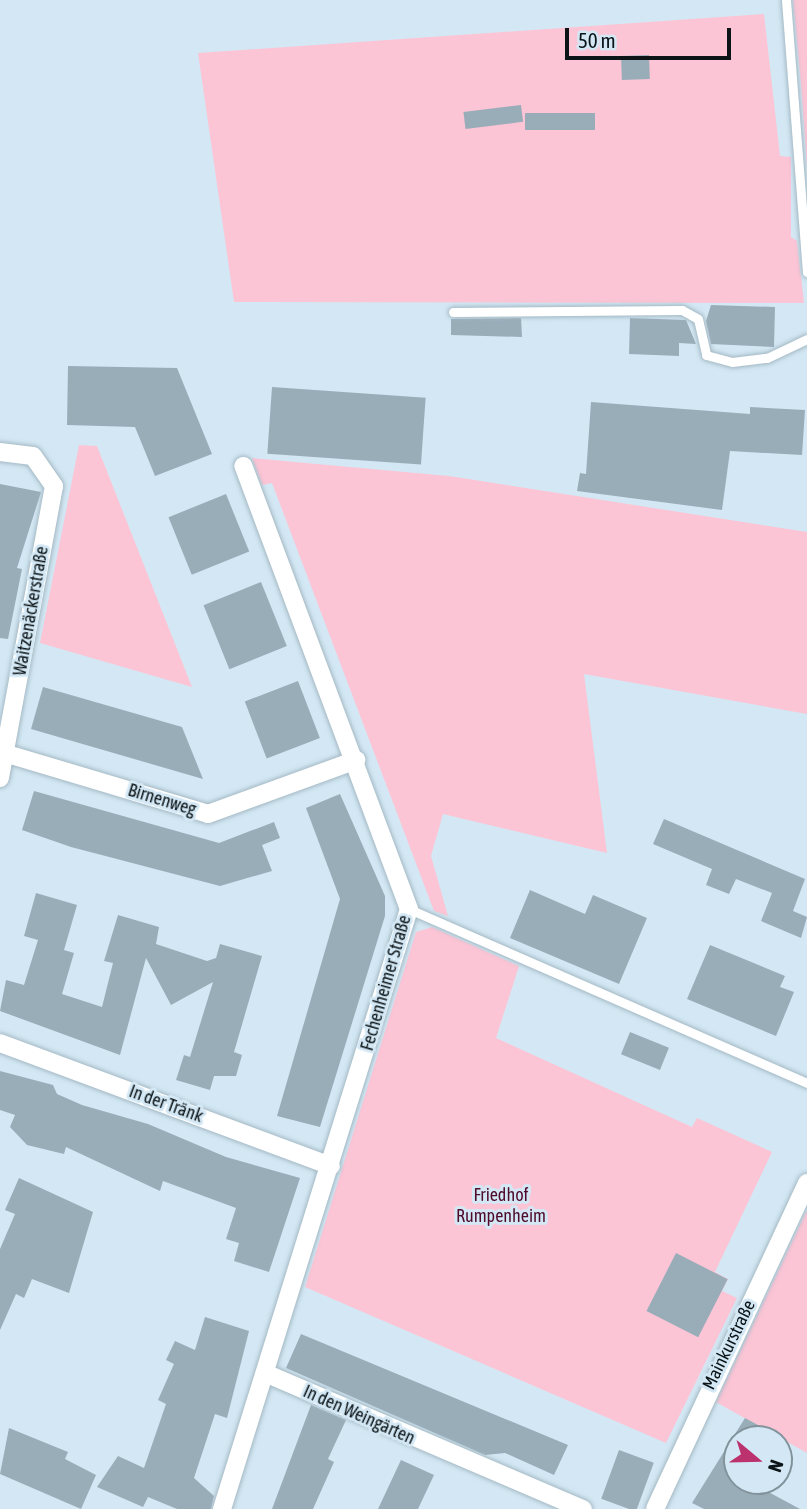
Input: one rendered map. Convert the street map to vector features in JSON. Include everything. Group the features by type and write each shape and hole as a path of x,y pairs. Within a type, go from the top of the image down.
{"street":[{"name":"Waitzenäckerstraße","path":"0,453 33,456 54,486 0,778"},
{"name":"Fechenheimer Straße","path":"222,1509 409,909 356,760 243,466"},
{"name":"Birnenweg","path":"5,753 208,814 356,760"},
{"name":"In der Tränk","path":"0,1043 331,1166"},
{"name":"Mainkurstraße","path":"655,1509 807,1183"},
{"name":"In den Weingärten","path":"265,1373 453,1457 583,1509"}],"lane":[{"path":"786,0 807,272"},
{"path":"453,312 682,310 698,319 706,355 732,362 767,358 807,339"},
{"path":"409,909 807,1083"}],"green space":[{"path":"793,0 807,0 807,168 801,85"},
{"path":"764,14 780,156 791,157 791,237 797,241 804,303 234,302 198,53"},
{"path":"79,445 97,446 192,687 40,643"},
{"path":"252,458 449,476 807,532 807,714 584,674 607,853 443,814 431,856 448,916 434,911 272,483 262,485"},
{"name":"Friedhof Rumpenheim","path":"432,927 519,966 496,1038 692,1127 697,1118 772,1152 715,1272 728,1279 722,1291 737,1298 666,1443 305,1287 416,932"},
{"path":"807,1210 807,1453 793,1445 793,1425 757,1425 716,1402"}],"building":[{"path":"649,55 650,79 622,80 621,56"},
{"path":"521,105 523,122 466,129 463,112"},
{"path":"525,113 595,113 595,130 525,130"},
{"path":"711,305 775,307 774,347 711,344 706,321"},
{"path":"521,318 522,337 451,335 451,319"},
{"path":"630,318 686,320 696,344 679,343 679,356 629,354"},
{"path":"68,366 177,368 212,454 155,476 135,427 67,425"},
{"path":"272,387 426,398 421,465 267,454"},
{"path":"591,402 750,414 750,407 805,410 802,455 730,451 722,510 577,491 580,473 586,474"},
{"path":"0,484 41,492 17,568 22,569 8,639 0,638"},
{"path":"226,494 249,551 192,575 169,517"},
{"path":"261,582 287,646 229,669 204,605"},
{"path":"298,681 320,738 267,758 245,701"},
{"path":"43,687 182,727 203,779 31,729"},
{"path":"34,791 219,843 274,822 280,838 262,845 272,871 220,886 71,847 22,830"},
{"path":"340,794 385,896 385,916 320,1127 277,1116 340,899 306,808"},
{"path":"664,819 805,879 793,911 807,917 801,938 761,921 772,893 736,879 729,894 706,885 712,869 653,844"},
{"path":"530,890 585,914 593,895 647,918 619,984 510,938"},
{"path":"36,893 77,905 64,950 74,953 62,994 102,1007 113,963 104,961 118,915 159,927 156,944 207,961 216,958 220,944 262,956 234,1052 242,1055 236,1076 214,1076 210,1090 176,1080 184,1055 190,1057 213,982 171,1005 146,958 120,1055 0,1011 6,980 24,985 38,940 24,936"},
{"path":"710,945 785,976 780,987 794,992 776,1036 687,999"},
{"path":"630,1032 669,1048 660,1070 621,1054"},
{"path":"0,1071 53,1085 57,1094 82,1105 148,1124 226,1157 300,1178 269,1272 234,1261 239,1243 226,1239 236,1208 163,1181 160,1191 66,1147 64,1154 27,1145 10,1127 15,1115 0,1110"},
{"path":"19,1178 93,1212 69,1293 32,1279 24,1298 16,1294 0,1330 0,1249 15,1214 5,1210"},
{"path":"676,1253 728,1279 698,1337 646,1311"},
{"path":"205,1317 249,1331 227,1418 215,1414 194,1478 214,1496 211,1509 177,1509 148,1497 143,1507 97,1487 118,1456 144,1468 166,1404 158,1400 174,1364 166,1360 175,1341 195,1350"},
{"path":"301,1334 568,1445 554,1475 505,1453 485,1455 286,1368"},
{"path":"311,1405 346,1420 328,1459 334,1462 313,1509 272,1509"},
{"path":"745,1418 758,1425 741,1425"},
{"path":"9,1428 68,1452 65,1459 96,1475 81,1509 0,1474"},
{"path":"619,1450 654,1463 637,1509 629,1509 601,1499"},
{"path":"723,1453 723,1495 774,1495 800,1509 704,1509 692,1503"},
{"path":"401,1460 434,1475 418,1509 378,1509"}]}
